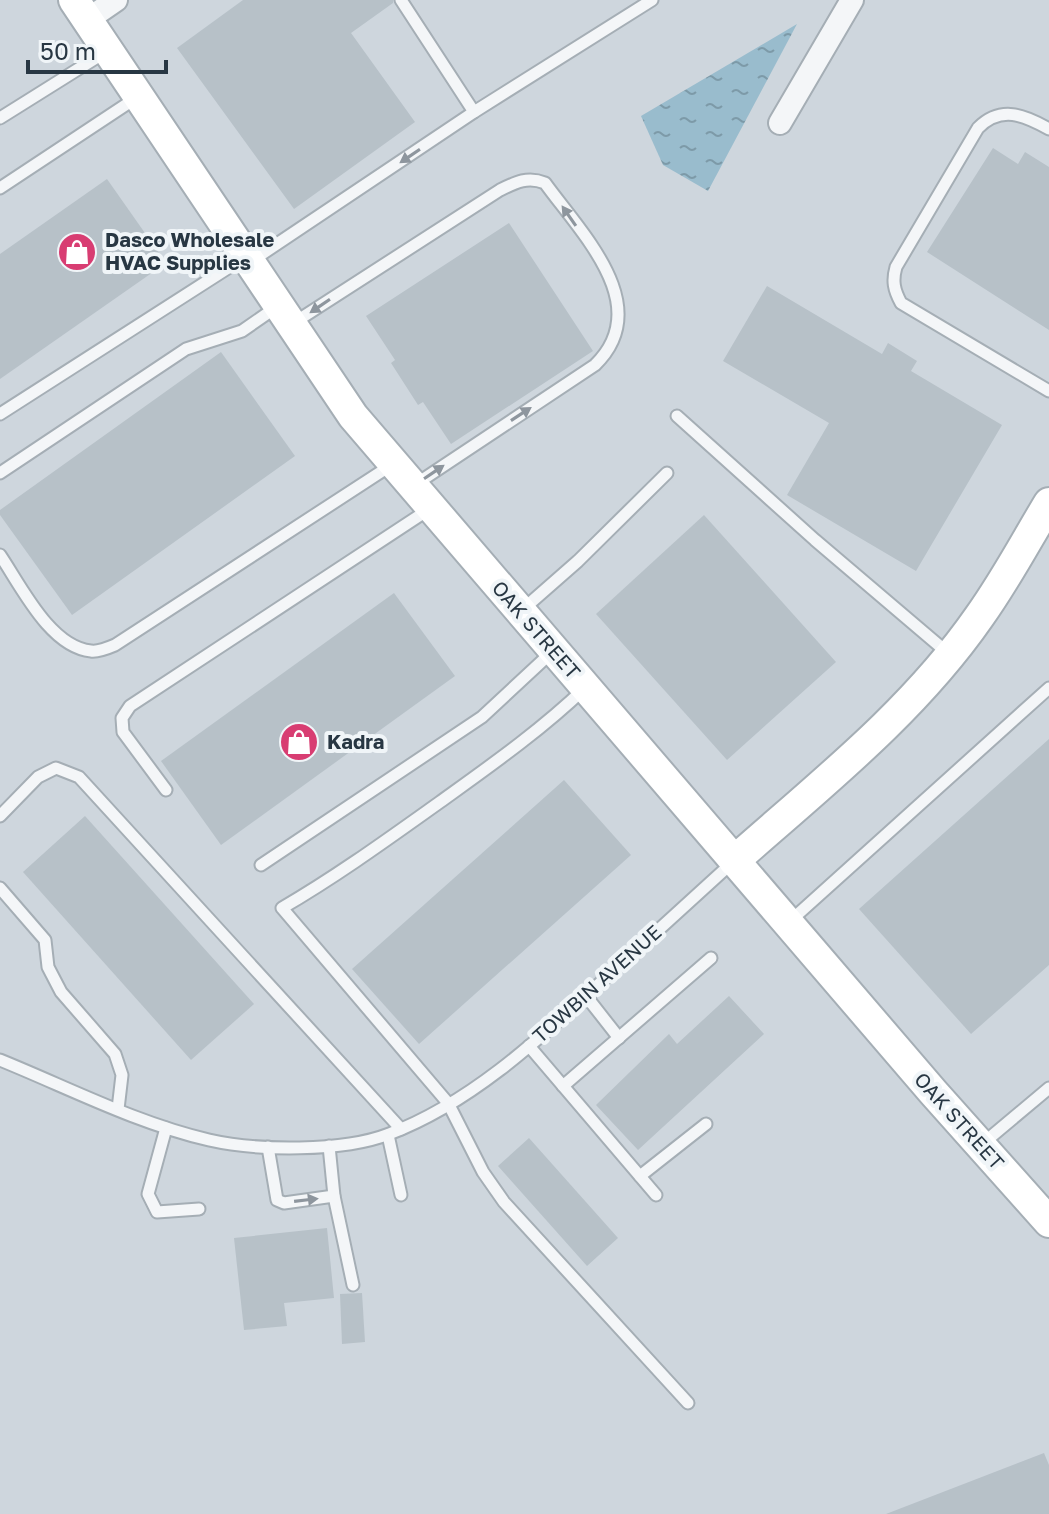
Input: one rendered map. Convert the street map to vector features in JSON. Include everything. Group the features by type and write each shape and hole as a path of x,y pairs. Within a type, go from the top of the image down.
{"street":[{"path":"80,10 116,0"},
{"path":"780,123 852,0"},
{"name":"OAK STREET","path":"80,10 353,416 734,861 1049,1222"},
{"name":"TOWBIN AVENUE","path":"734,861 868,743 923,686 979,617 1045,518"}],"lane":[{"path":"401,0 474,112"},
{"path":"0,414 248,260 652,0"},
{"path":"0,118 107,51"},
{"path":"0,188 138,97"},
{"path":"1049,129 1012,113 986,119 896,267 893,278 894,292 901,303 1049,391"},
{"path":"0,473 186,349 285,315 521,180 535,178 545,183 612,276 619,321 615,339 605,356 595,365 412,486 130,706 122,718 123,732 166,790"},
{"path":"677,416 815,540 949,654"},
{"path":"520,611 578,561 667,473"},
{"path":"0,555 55,635 75,647 93,652 115,645 412,486"},
{"path":"261,865 482,717 554,650"},
{"path":"585,687 556,715 498,760 335,877 282,908 448,1103 483,1172 504,1202 688,1403"},
{"path":"788,923 1049,688"},
{"path":"0,816 38,777 56,768 79,777 401,1129"},
{"name":"TOWBIN AVENUE","path":"0,1060 166,1128 211,1140 248,1147 355,1144 401,1129 448,1103 509,1062 734,861"},
{"path":"0,888 45,940 48,967 61,992 115,1054 122,1075 118,1109"},
{"path":"563,1086 711,958"},
{"path":"586,996 619,1038"},
{"path":"529,1046 656,1195"},
{"path":"980,1145 1049,1088"},
{"path":"640,1176 706,1124"},
{"path":"166,1128 148,1194 157,1212 199,1209"},
{"path":"388,1135 401,1195"},
{"path":"329,1146 334,1196 353,1285"},
{"path":"268,1147 277,1200 284,1203 334,1196"}],"shaded area":[{"path":"0,0 1049,0 1049,1514 0,1514"}],"water":[{"path":"797,24 708,191 663,165 641,116"}],"building":[{"path":"243,0 393,0 351,33 415,122 294,209 177,48"},
{"path":"993,148 1018,164 1025,152 1049,167 1049,330 927,252"},
{"path":"107,179 166,263 0,379 0,254"},
{"path":"509,223 593,351 451,444 423,402 418,405 391,363 395,360 366,316"},
{"path":"767,286 882,354 888,343 917,361 911,371 1002,425 916,571 787,495 829,423 723,361"},
{"path":"221,352 295,456 72,615 0,515 0,510"},
{"path":"704,515 836,662 727,760 596,614"},
{"path":"394,593 455,676 221,845 161,761"},
{"path":"1049,739 1049,965 971,1034 859,909"},
{"path":"564,780 631,855 419,1044 352,969"},
{"path":"85,816 254,1004 191,1060 23,872"},
{"path":"729,996 764,1034 638,1150 596,1105 669,1034 677,1044"},
{"path":"529,1138 618,1238 587,1266 498,1166"},
{"path":"327,1228 334,1298 284,1303 287,1326 244,1330 234,1238"},
{"path":"362,1293 365,1342 342,1344 340,1294"},
{"path":"1044,1453 1049,1465 1049,1514 886,1514"}],"place":[{"name":"Dasco Wholesale HVAC Supplies","path":"77,252"},
{"name":"Kadra","path":"299,742"}]}
